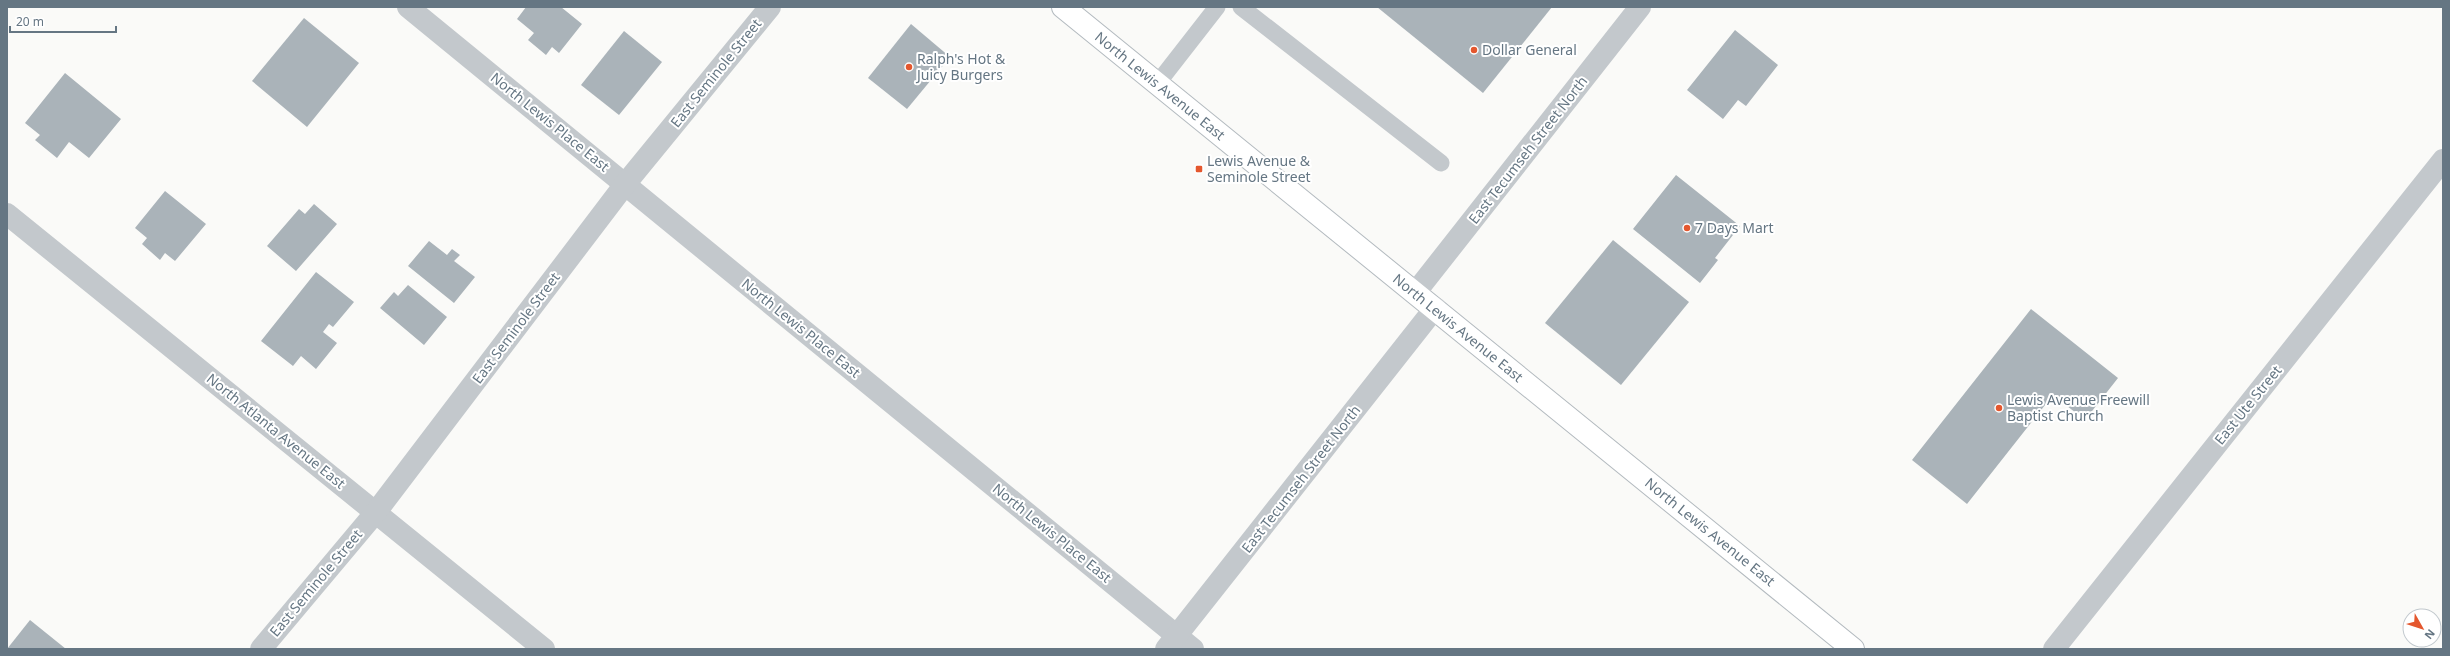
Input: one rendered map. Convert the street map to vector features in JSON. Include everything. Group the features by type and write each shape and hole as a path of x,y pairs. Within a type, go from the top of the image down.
{"main road":[{"name":"North Lewis Avenue East","path":"1062,7 1854,649"}],"street":[{"name":"North Lewis Place East","path":"408,7 626,184 1179,644"},
{"name":"East Seminole Street","path":"261,649 376,512 626,184 770,7"},
{"name":"East Tecumseh Street North","path":"1415,293 1640,7"},
{"name":"East Ute Street","path":"2054,649 2443,160"},
{"name":"North Atlanta Avenue East","path":"7,214 544,649"},
{"name":"East Tecumseh Street North","path":"1179,644 1435,308"}],"lane":[{"path":"1157,84 1217,7"},
{"path":"1241,7 1441,163"}],"building":[{"path":"526,7 561,7 582,24 559,53 552,47 546,55 528,40 534,33 517,19"},
{"name":"Dollar General","path":"1377,7 1552,7 1483,93"},
{"path":"304,18 359,63 307,127 252,81"},
{"name":"Ralph's Hot & Juicy Burgers","path":"911,24 950,57 907,109 868,78"},
{"path":"1735,30 1778,65 1746,106 1738,100 1723,119 1687,90"},
{"path":"624,31 662,62 619,115 581,85"},
{"path":"65,73 121,119 89,158 69,142 57,158 35,140 40,135 25,123"},
{"name":"7 Days Mart","path":"1676,175 1740,226 1715,258 1718,260 1700,283 1633,229"},
{"path":"165,191 206,224 175,261 165,253 160,260 142,244 147,238 135,228"},
{"path":"314,204 337,224 296,271 267,246 299,209 305,214"},
{"path":"1613,240 1689,302 1621,385 1545,323"},
{"path":"429,241 447,255 452,249 460,255 454,261 475,277 454,303 408,266"},
{"path":"316,272 354,302 333,327 329,324 323,332 337,343 316,369 301,356 293,366 261,341"},
{"path":"408,285 447,317 424,345 380,308 394,292 398,296"},
{"name":"Lewis Avenue Freewill Baptist Church","path":"2031,309 2118,378 2085,420 2053,395 1967,504 1912,460"},
{"path":"30,620 66,649 7,649"}],"place":[{"name":"Dollar General","path":"1474,50"},
{"name":"Ralph's Hot & Juicy Burgers","path":"909,67"},
{"name":"Lewis Avenue & Seminole Street","path":"1199,169"},
{"name":"7 Days Mart","path":"1687,228"},
{"name":"Lewis Avenue Freewill Baptist Church","path":"1999,408"}]}
